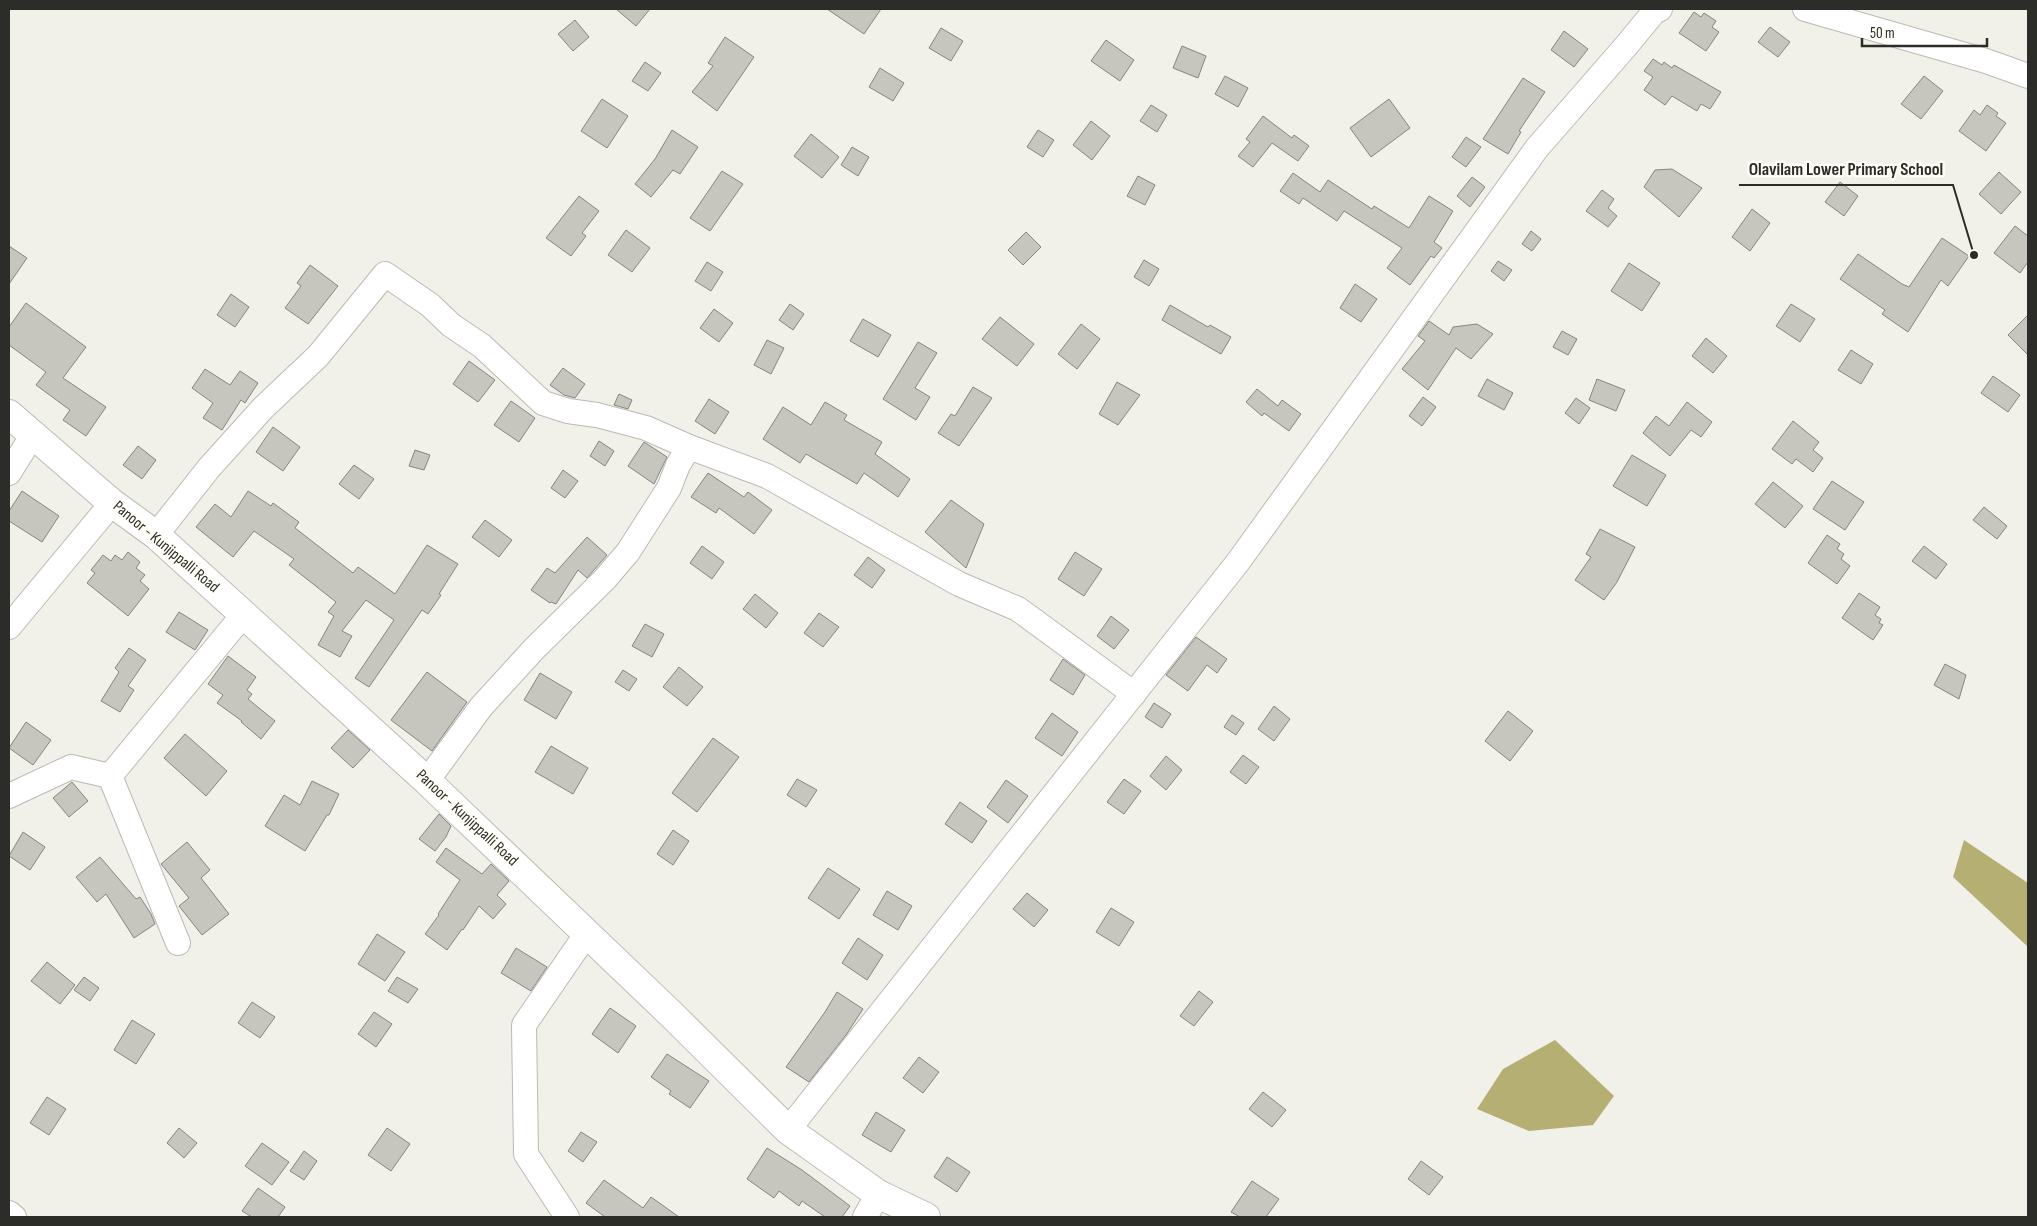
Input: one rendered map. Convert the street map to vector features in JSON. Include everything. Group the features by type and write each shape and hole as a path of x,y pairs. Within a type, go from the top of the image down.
{"main road":[{"name":"Panoor - Kunjippalli Road","path":"9,414 32,436 112,503 156,535 427,781 587,933 788,1130 878,1194 926,1217"}],"street":[{"path":"788,1130 1238,562 1537,148 1654,12 1660,9"},
{"path":"1805,9 1986,61 2028,76"},
{"path":"156,535 209,468 263,408 318,356 385,274 430,305 451,325 482,346 543,403 568,411 646,428 689,447 766,476 960,584 1018,609 1134,694"},
{"path":"9,472 32,436"},
{"path":"427,781 481,707 534,649 605,580 628,552 669,488 678,465 689,447"},
{"path":"9,627 112,503"},
{"path":"110,776 244,614"},
{"path":"9,796 71,766 110,776"},
{"path":"110,776 178,943"},
{"path":"567,1217 526,1154 524,1025 587,933"},
{"path":"865,1217 878,1194"},
{"path":"9,1213 14,1217"}],"shaded area":[{"path":"1964,840 2028,883 2028,947 1953,877"},
{"path":"1555,1040 1614,1096 1593,1125 1529,1131 1477,1109 1503,1069"}],"building":[{"path":"616,9 650,9 636,26"},
{"path":"827,9 881,9 864,34"},
{"path":"1694,12 1701,17 1704,13 1716,21 1712,27 1719,32 1706,51 1679,33"},
{"path":"575,20 589,37 573,51 558,34"},
{"path":"1770,27 1790,42 1778,57 1758,42"},
{"path":"941,28 963,41 951,61 929,48"},
{"path":"1564,31 1588,49 1574,67 1551,50"},
{"path":"725,37 754,57 717,111 692,92 713,66 708,63"},
{"path":"1106,40 1134,60 1120,81 1091,61"},
{"path":"1182,46 1206,56 1198,78 1173,68"},
{"path":"1653,59 1662,65 1664,62 1672,68 1674,65 1721,92 1710,109 1701,104 1697,111 1672,96 1665,105 1644,90 1653,77 1644,71"},
{"path":"645,62 661,73 648,91 632,81"},
{"path":"880,68 904,83 893,101 869,87"},
{"path":"1225,76 1248,88 1238,107 1215,94"},
{"path":"1924,76 1943,91 1921,119 1901,104"},
{"path":"1523,78 1545,92 1519,131 1521,132 1508,154 1483,139"},
{"path":"602,99 628,116 607,148 581,131"},
{"path":"1389,99 1410,128 1371,157 1350,128"},
{"path":"1151,105 1167,115 1157,132 1140,121"},
{"path":"1987,105 1998,113 1996,116 2006,123 1986,151 1959,131 1974,110 1980,115"},
{"path":"1263,116 1292,138 1294,135 1309,146 1298,161 1272,143 1253,167 1238,156 1250,142 1246,139"},
{"path":"1091,121 1110,136 1092,160 1073,145"},
{"path":"672,130 698,147 680,174 673,170 651,197 635,184 655,159"},
{"path":"1038,130 1054,140 1043,157 1027,147"},
{"path":"811,134 839,157 822,178 794,156"},
{"path":"1466,137 1481,147 1466,167 1452,157"},
{"path":"852,147 869,157 858,176 841,165"},
{"path":"1672,169 1702,188 1679,217 1644,187 1655,170"},
{"path":"722,171 743,184 710,231 690,218"},
{"path":"1999,172 2021,192 2001,214 1979,194"},
{"path":"1293,173 1320,192 1328,180 1372,209 1374,206 1409,228 1429,196 1453,211 1434,242 1442,248 1434,258 1431,256 1410,285 1387,268 1402,248 1344,211 1337,221 1303,198 1299,204 1280,191"},
{"path":"1138,176 1155,185 1145,205 1127,196"},
{"path":"1472,177 1485,187 1470,207 1457,196"},
{"path":"1840,182 1858,196 1844,216 1825,202"},
{"path":"1602,190 1614,199 1608,208 1617,216 1608,227 1586,211"},
{"path":"579,196 599,211 582,233 586,236 571,256 546,238"},
{"path":"1752,209 1770,223 1750,251 1732,237"},
{"path":"2015,226 2028,236 2028,262 2020,273 1994,253"},
{"path":"626,230 650,248 632,272 608,255"},
{"path":"1531,231 1541,239 1532,251 1522,244"},
{"path":"1026,232 1041,247 1023,265 1008,250"},
{"path":"1942,238 1969,256 1948,286 1941,280 1908,332 1882,314 1885,310 1840,279 1858,254 1909,287"},
{"path":"9,246 27,258 9,284"},
{"path":"1144,260 1159,269 1149,286 1134,277"},
{"path":"1498,261 1512,270 1504,281 1491,271"},
{"path":"707,262 723,272 711,291 695,281"},
{"path":"1629,263 1660,283 1642,311 1611,291"},
{"path":"310,265 338,286 308,324 285,308 301,286 297,283"},
{"path":"1355,284 1377,299 1361,322 1340,308"},
{"path":"231,294 249,307 235,327 217,315"},
{"path":"26,303 86,347 63,378 106,407 86,436 63,420 70,410 36,385 46,372 9,345 9,327"},
{"path":"790,304 804,314 793,330 779,320"},
{"path":"1791,304 1815,319 1800,342 1776,326"},
{"path":"1170,305 1208,327 1210,325 1231,337 1221,354 1162,320"},
{"path":"714,309 733,323 719,342 700,328"},
{"path":"2028,315 2028,355 2008,335"},
{"path":"1000,317 1034,344 1017,366 982,339"},
{"path":"863,319 891,335 878,357 850,341"},
{"path":"1429,321 1449,335 1453,327 1477,324 1493,334 1471,359 1456,348 1428,390 1402,369 1425,341 1418,336"},
{"path":"1081,324 1100,339 1077,369 1058,354"},
{"path":"1562,331 1577,339 1568,355 1553,347"},
{"path":"1706,338 1727,356 1713,373 1692,356"},
{"path":"767,340 784,348 771,374 754,365"},
{"path":"918,342 937,353 915,388 930,397 916,420 883,399"},
{"path":"1851,350 1873,364 1861,384 1838,370"},
{"path":"469,361 495,380 478,402 453,384"},
{"path":"563,368 585,384 575,398 564,395 550,385"},
{"path":"205,369 230,385 240,371 258,383 245,403 241,400 222,430 203,418 213,403 192,388"},
{"path":"1993,376 2020,395 2008,412 1981,393"},
{"path":"1487,379 1513,393 1504,410 1478,396"},
{"path":"1597,379 1625,390 1616,411 1589,400"},
{"path":"1117,382 1140,395 1118,425 1099,414"},
{"path":"973,387 992,398 959,446 938,433 951,414 955,416"},
{"path":"1257,389 1278,406 1282,400 1301,414 1289,431 1264,413 1262,416 1246,402"},
{"path":"619,394 632,400 628,409 614,405"},
{"path":"1423,397 1436,407 1422,426 1409,416"},
{"path":"1576,398 1590,408 1579,424 1565,413"},
{"path":"709,399 729,412 715,434 695,421"},
{"path":"511,401 535,418 519,442 494,425"},
{"path":"825,402 847,415 844,420 882,442 875,454 910,479 898,497 864,473 857,484 806,454 800,463 763,439 783,407 811,425"},
{"path":"1687,402 1712,422 1701,437 1691,430 1670,456 1643,433 1656,416 1669,426"},
{"path":"1793,421 1819,442 1813,450 1823,458 1813,472 1796,459 1792,464 1772,449"},
{"path":"273,427 300,447 283,471 256,452"},
{"path":"599,441 614,451 605,466 590,456"},
{"path":"644,442 667,457 654,484 628,466"},
{"path":"138,446 156,460 142,479 123,465"},
{"path":"415,450 430,455 424,470 409,466"},
{"path":"1632,455 1666,475 1647,506 1613,486"},
{"path":"354,465 374,479 359,499 339,484"},
{"path":"563,470 578,481 565,498 551,488"},
{"path":"708,473 744,497 748,492 772,510 754,534 719,508 716,513 691,497"},
{"path":"1832,481 1864,502 1845,530 1813,509"},
{"path":"1773,482 1803,506 1785,528 1755,504"},
{"path":"22,491 59,516 42,542 9,521 9,511"},
{"path":"248,491 271,506 273,503 299,522 295,528 353,573 358,567 395,594 427,545 458,564 428,614 422,610 369,687 355,678 394,620 366,600 342,631 352,636 340,657 318,645 334,616 328,612 336,602 289,565 294,559 254,531 233,557 196,527 215,504 231,517"},
{"path":"951,500 984,524 966,568 925,532"},
{"path":"1984,507 2007,526 1997,539 1973,520"},
{"path":"485,520 512,540 499,557 472,537"},
{"path":"1600,529 1635,547 1617,582 1604,600 1575,580 1591,557 1586,554"},
{"path":"1827,535 1840,544 1837,549 1844,554 1841,559 1850,566 1837,584 1808,563"},
{"path":"587,537 607,555 587,578 578,570 556,604 550,603 531,590 547,568 555,573"},
{"path":"702,546 724,562 712,579 690,563"},
{"path":"1924,546 1947,564 1936,579 1912,561"},
{"path":"128,552 140,562 136,568 145,575 140,581 149,589 128,616 87,583 95,573 91,570 103,555 111,561 115,555 122,560"},
{"path":"1075,552 1102,569 1084,596 1058,579"},
{"path":"868,557 885,570 872,588 854,575"},
{"path":"1859,593 1880,607 1875,615 1881,619 1879,623 1883,625 1873,640 1842,618"},
{"path":"755,594 778,613 766,628 743,609"},
{"path":"179,612 208,630 195,650 166,632"},
{"path":"819,613 839,627 823,647 804,633"},
{"path":"1111,616 1129,630 1114,649 1097,636"},
{"path":"645,624 664,634 652,657 632,646"},
{"path":"1196,637 1227,659 1217,673 1207,665 1188,691 1166,675"},
{"path":"129,648 146,660 128,686 134,690 120,712 101,701 119,672 115,668"},
{"path":"228,656 256,677 247,690 252,694 248,699 275,721 261,739 242,721 217,703 223,695 208,684"},
{"path":"1063,659 1085,675 1073,695 1050,680"},
{"path":"1945,664 1966,675 1959,699 1934,685"},
{"path":"679,667 703,687 687,706 663,687"},
{"path":"623,670 637,679 629,691 615,682"},
{"path":"427,672 467,702 432,751 391,720"},
{"path":"540,673 572,692 556,719 524,700"},
{"path":"1154,703 1171,714 1162,728 1145,717"},
{"path":"1274,706 1290,719 1274,741 1258,729"},
{"path":"1508,711 1533,731 1510,761 1485,741"},
{"path":"1052,713 1078,732 1062,756 1035,738"},
{"path":"1232,715 1244,723 1236,735 1224,727"},
{"path":"26,722 51,740 33,765 9,748"},
{"path":"348,730 370,750 353,768 331,748"},
{"path":"185,734 227,771 206,796 164,758"},
{"path":"713,738 739,757 697,812 672,793"},
{"path":"551,746 588,768 573,794 535,772"},
{"path":"1243,755 1259,767 1246,784 1230,772"},
{"path":"1166,756 1182,770 1166,790 1150,776"},
{"path":"797,779 817,790 806,807 787,795"},
{"path":"1124,779 1141,791 1124,814 1107,802"},
{"path":"1006,780 1028,796 1008,823 987,807"},
{"path":"312,781 339,794 329,815 327,815 305,851 265,826 284,795 300,805"},
{"path":"72,782 88,801 69,817 53,798"},
{"path":"960,802 987,821 972,843 945,824"},
{"path":"439,814 451,826 446,837 435,851 419,839"},
{"path":"673,830 689,841 673,865 657,854"},
{"path":"23,832 45,847 30,870 9,856"},
{"path":"187,842 210,870 201,878 229,914 202,935 179,906 189,898 161,864"},
{"path":"446,848 482,874 491,864 509,881 497,895 506,904 493,919 479,906 447,950 425,934 460,880 436,862"},
{"path":"100,857 136,899 140,897 151,914 155,924 134,938 106,894 97,902 76,877"},
{"path":"828,868 860,889 839,919 808,898"},
{"path":"887,891 912,906 898,930 873,915"},
{"path":"1027,893 1048,910 1034,927 1013,909"},
{"path":"1111,908 1134,922 1119,946 1096,932"},
{"path":"377,934 405,952 385,981 358,964"},
{"path":"858,938 883,955 867,980 842,963"},
{"path":"516,948 547,967 531,991 501,973"},
{"path":"47,962 75,985 60,1004 31,981"},
{"path":"84,977 99,988 90,1001 74,990"},
{"path":"397,977 418,989 408,1003 388,991"},
{"path":"1199,991 1213,1002 1194,1026 1180,1016"},
{"path":"837,992 863,1009 846,1035 809,1082 786,1067"},
{"path":"252,1002 275,1017 260,1038 238,1023"},
{"path":"610,1008 636,1026 618,1053 592,1034"},
{"path":"374,1012 392,1024 376,1047 358,1034"},
{"path":"132,1020 155,1034 136,1064 114,1050"},
{"path":"667,1054 709,1081 690,1108 669,1094 671,1091 651,1077"},
{"path":"919,1057 939,1072 923,1093 903,1078"},
{"path":"1263,1092 1286,1110 1272,1127 1249,1109"},
{"path":"47,1097 66,1109 49,1135 30,1123"},
{"path":"876,1112 905,1130 891,1152 862,1135"},
{"path":"179,1128 197,1143 184,1158 167,1143"},
{"path":"387,1128 410,1144 391,1171 368,1155"},
{"path":"581,1132 597,1142 583,1162 568,1151"},
{"path":"262,1143 289,1162 272,1185 245,1166"},
{"path":"767,1148 802,1170 850,1206 842,1217 825,1217 802,1201 799,1206 779,1191 774,1198 747,1179"},
{"path":"304,1151 317,1161 304,1180 290,1171"},
{"path":"947,1157 970,1172 957,1192 934,1177"},
{"path":"1421,1161 1443,1177 1429,1195 1408,1179"},
{"path":"604,1180 643,1208 651,1197 679,1217 605,1217 586,1203"},
{"path":"1252,1181 1279,1199 1266,1217 1240,1217 1231,1212"},
{"path":"258,1188 285,1207 278,1217 252,1217 242,1211"}],"place":[{"name":"Olavilam Lower Primary School","path":"1974,255"}]}
